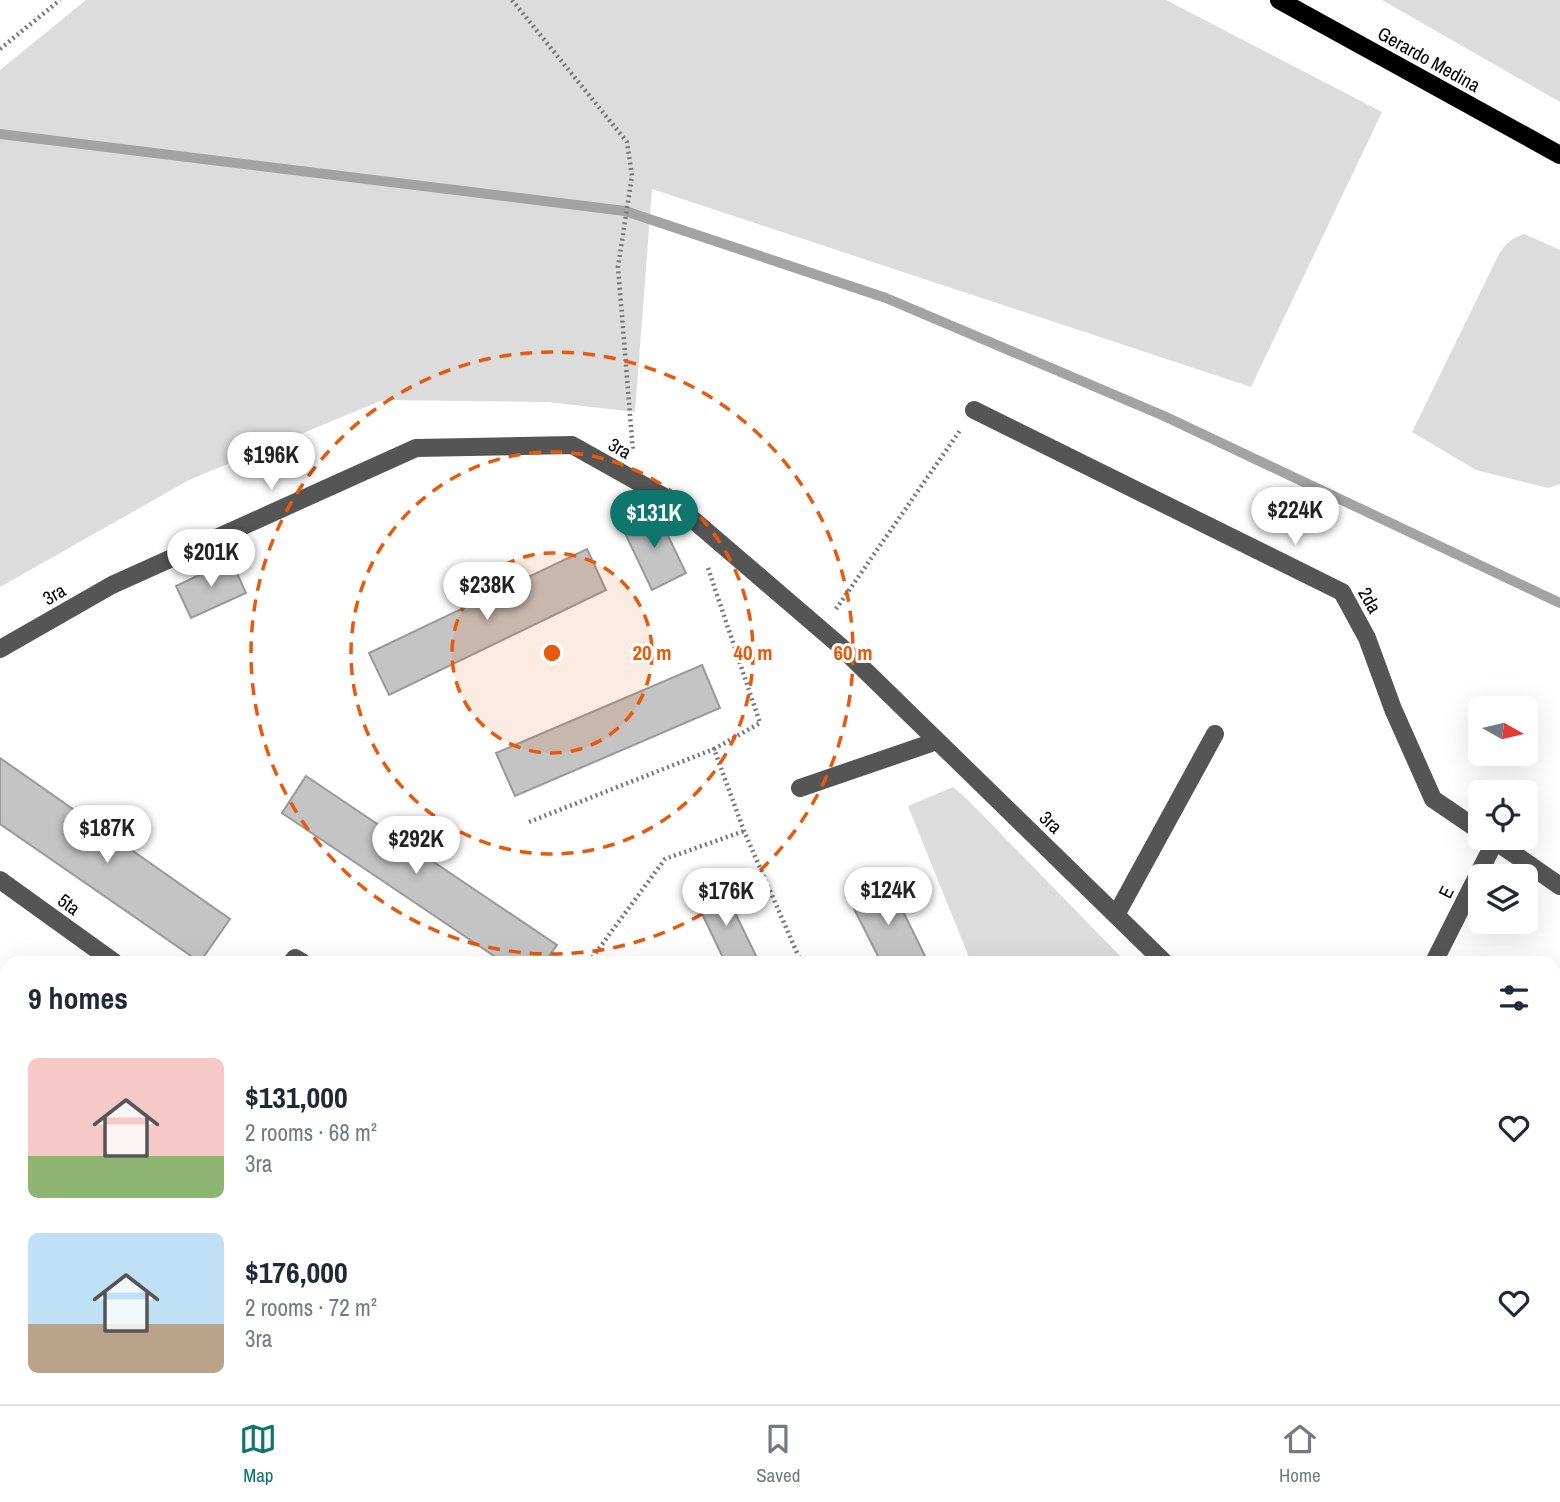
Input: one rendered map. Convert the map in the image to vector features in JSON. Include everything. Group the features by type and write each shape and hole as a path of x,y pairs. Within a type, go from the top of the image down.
{"main road":[{"name":"Gerardo Medina","path":"1279,0 1560,155"}],"street":[{"name":"2da","path":"974,410 1342,592 1367,638 1393,709 1433,799 1468,823"},
{"name":"3ra","path":"0,649 112,585 416,448 572,445 670,500 822,630 1158,956"},
{"path":"1116,915 1215,734"},
{"path":"800,788 937,741"},
{"name":"E","path":"1437,956 1483,850"},
{"name":"2da","path":"1508,850 1560,886"},
{"name":"5ta","path":"0,880 106,956"}],"path":[{"path":"0,49 60,0"},
{"path":"512,0 627,142 632,176 618,267 635,481"},
{"path":"822,630 974,410"},
{"path":"529,822 714,749 760,723 691,518"},
{"path":"714,749 744,831 799,956"},
{"path":"593,956 665,859 744,831"}],"shaded area":[{"path":"86,0 1166,0 1382,112 1251,387 652,189 635,412 548,402 383,400 189,480 0,587 0,70"},
{"path":"1382,0 1560,0 1560,102"},
{"path":"1524,234 1560,250 1560,484 1548,488 1476,470 1412,432 1499,254 1510,241"},
{"path":"953,787 1120,956 969,956 908,806"}],"building":[{"path":"656,511 686,573 652,590 622,527"},
{"path":"587,549 606,590 389,695 369,653"},
{"path":"231,560 246,593 191,618 176,586"},
{"path":"702,665 720,708 515,796 496,753"},
{"path":"0,758 230,919 204,956 191,956 0,824"},
{"path":"306,776 557,945 549,956 494,956 282,813"},
{"path":"889,883 925,956 878,956 851,903"},
{"path":"723,888 756,956 722,956 696,901"}],"waterway":[{"path":"0,134 625,211 886,298 1164,416 1560,603"}]}
